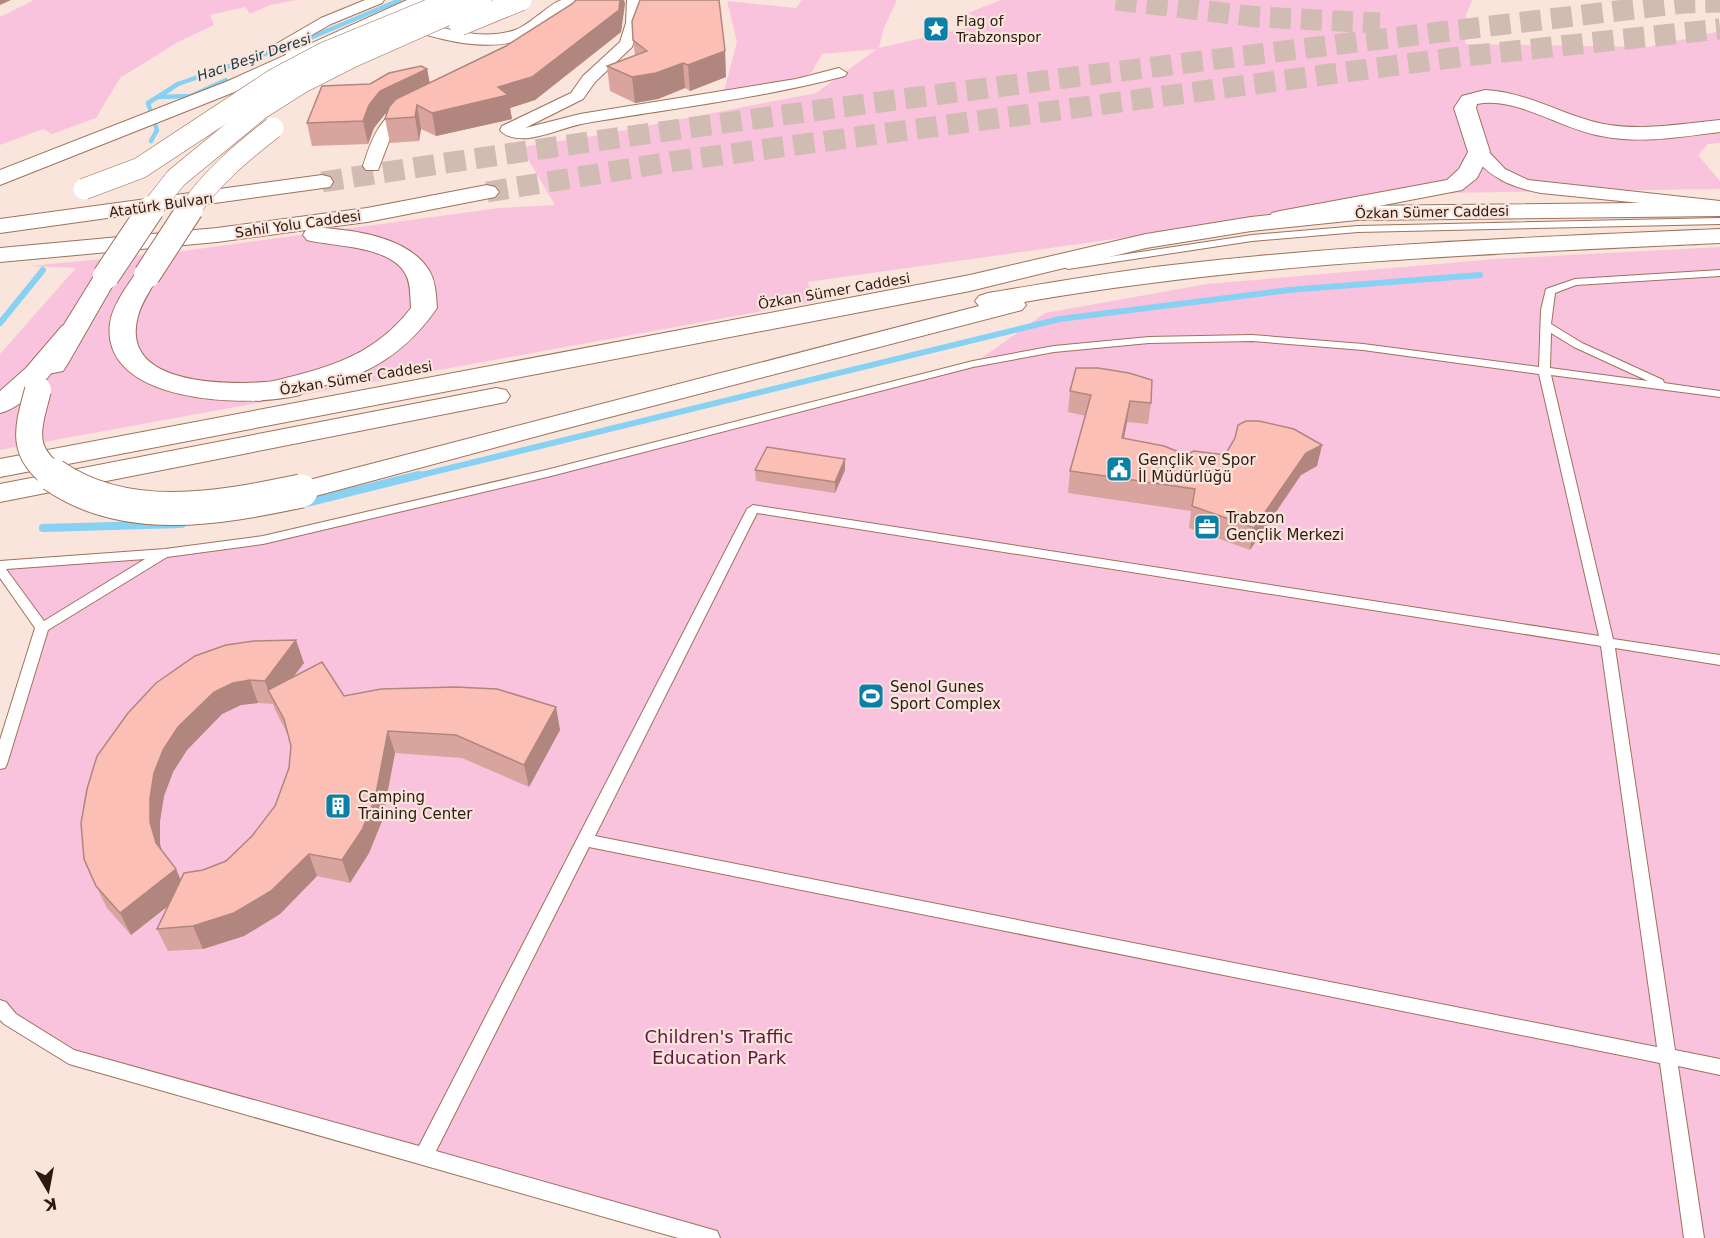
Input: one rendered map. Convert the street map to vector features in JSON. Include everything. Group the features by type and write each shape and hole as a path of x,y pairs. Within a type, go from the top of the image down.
{"main road":[{"path":"0,178 235,85 288,51 379,8 423,0"},
{"path":"0,212 84,189 140,168 275,79 374,31 453,0"},
{"path":"481,0 352,57 301,83 260,109 176,178 138,226 71,332 38,390 29,425 30,450 48,472 102,500 142,507 184,509 238,505 300,491 996,309 1236,264"},
{"name":"Özkan Sümer Caddesi","path":"521,0 413,45 330,87 243,151 202,192 130,303 123,325 124,346 137,368 170,382 208,392 259,393 332,384 862,285 1251,224 1357,213 1720,208"},
{"path":"379,8 465,38 501,39 521,43 524,34 572,0"},
{"path":"1251,224 1454,185 1469,173 1479,152 1465,108 1469,100 1477,98 1501,97 1522,102 1573,124 1599,130 1644,133 1720,126"},
{"name":"Atatürk Bulvarı","path":"0,226 322,182"},
{"name":"Sahil Yolu Caddesi","path":"5,254 217,235 367,215 487,192"},
{"path":"217,235 302,235 359,239 400,256 417,271 422,288 424,308 412,328 391,347 364,363 344,370 259,393"},
{"path":"0,493 1059,287 1236,264 1396,252 1720,236"},
{"name":"Özkan Sümer Caddesi","path":"0,468 970,283 1146,241"},
{"path":"0,405 36,374 71,332"}],"street":[{"path":"634,0 633,24 627,44 589,79 577,96 508,130 516,133 529,133 580,119 796,84 839,73"},
{"path":"372,166 384,129 393,118 434,97"},
{"path":"1479,152 1493,171 1515,183 1541,188 1720,208"}],"lane":[{"path":"970,283 1168,249 1358,229 1720,221"},
{"path":"1694,1238 1607,642 1544,371 1545,325 1547,298 1550,291 1562,285 1575,282 1720,273"},
{"path":"1545,325 1615,363 1675,388"},
{"path":"0,565 165,553 263,540 384,513 973,364 1054,349 1149,340 1252,338 1363,347 1720,394"},
{"path":"424,1156 753,509 1720,660"},
{"path":"0,764 42,628 165,553"},
{"path":"0,571 6,576 42,628"},
{"path":"586,840 1720,1067"},
{"path":"0,1007 10,1019 69,1056 710,1238"}],"green space":[{"path":"34,0 296,0 270,5 250,14 245,7 210,15 214,25 178,42 120,78 96,118 52,134 43,129 0,145 0,17"},
{"path":"802,0 897,0 883,30 879,48 987,23 968,13 1001,0 1472,0 1466,15 1465,44 1649,47 1720,31 1720,143 1708,144 1698,155 1720,181 1720,189 1373,194 1251,220 807,282 818,301 0,450 0,354 76,268 29,266 176,252 499,208 555,205 521,147 600,135 816,93 877,49 822,54 812,72 795,82 723,95 737,42 727,1 796,8"},
{"name":"Senol Gunes Sport Complex","path":"1720,247 1720,1238 710,1238 69,1056 0,1007 0,764 42,628 0,565 263,540 407,508 973,364 1045,313 1207,284 1496,259"}],"building":[{"path":"576,0 620,0 619,10 532,77 498,87 508,95 432,113 417,105 415,117 385,119 389,107 396,99 506,46"},
{"path":"640,0 719,0 725,51 688,65 683,63 656,73 632,77 607,66 647,51 633,40 632,21"},
{"path":"421,66 427,69 380,91 369,105 363,121 307,123 322,86 370,84 389,73"},
{"path":"1076,368 1098,368 1129,373 1152,380 1151,403 1130,401 1122,438 1164,446 1186,455 1194,451 1225,455 1235,438 1238,425 1246,421 1259,421 1294,429 1322,445 1306,453 1254,528 1192,506 1195,489 1070,471 1091,395 1070,391"},
{"path":"767,447 845,459 835,482 755,470"},
{"path":"296,640 265,681 250,680 233,683 214,692 178,727 163,750 154,773 150,798 150,822 156,843 176,869 120,913 96,886 84,859 81,823 87,789 97,756 128,713 156,683 195,656 226,645 254,641"},
{"name":"Camping Training Center","path":"322,662 344,696 381,689 455,687 497,689 556,707 524,765 456,735 388,731 375,799 362,830 342,860 309,854 271,891 234,913 193,926 157,929 184,873 203,870 226,861 252,836 275,806 289,768 291,746 284,719 268,690"}],"waterway":[{"name":"Hacı Beşir Deresi","path":"151,141 157,130 148,103 178,84 310,38 400,0"},
{"path":"159,97 191,96 226,80"},
{"name":"Hacı Beşir Deresi","path":"0,323 43,270"},
{"path":"413,477 1060,319 1289,290 1480,275"},
{"path":"306,503 419,475"},
{"path":"43,528 182,524"}],"tunnel":[{"path":"1116,0 1258,17 1380,23"},
{"path":"322,182 492,156 1002,86 1684,3 1720,2"},
{"path":"487,192 676,161 1466,56 1720,29"}],"place":[{"name":"Flag of Trabzonspor","path":"936,29"},
{"name":"Gençlik ve Spor İl Müdürlüğü","path":"1119,469"},
{"name":"Trabzon Gençlik Merkezi","path":"1207,527"},
{"name":"Senol Gunes Sport Complex","path":"871,696"},
{"name":"Camping Training Center","path":"338,806"}],"park label":[{"name":"Children's Traffic Education Park","path":"719,1046"}]}
